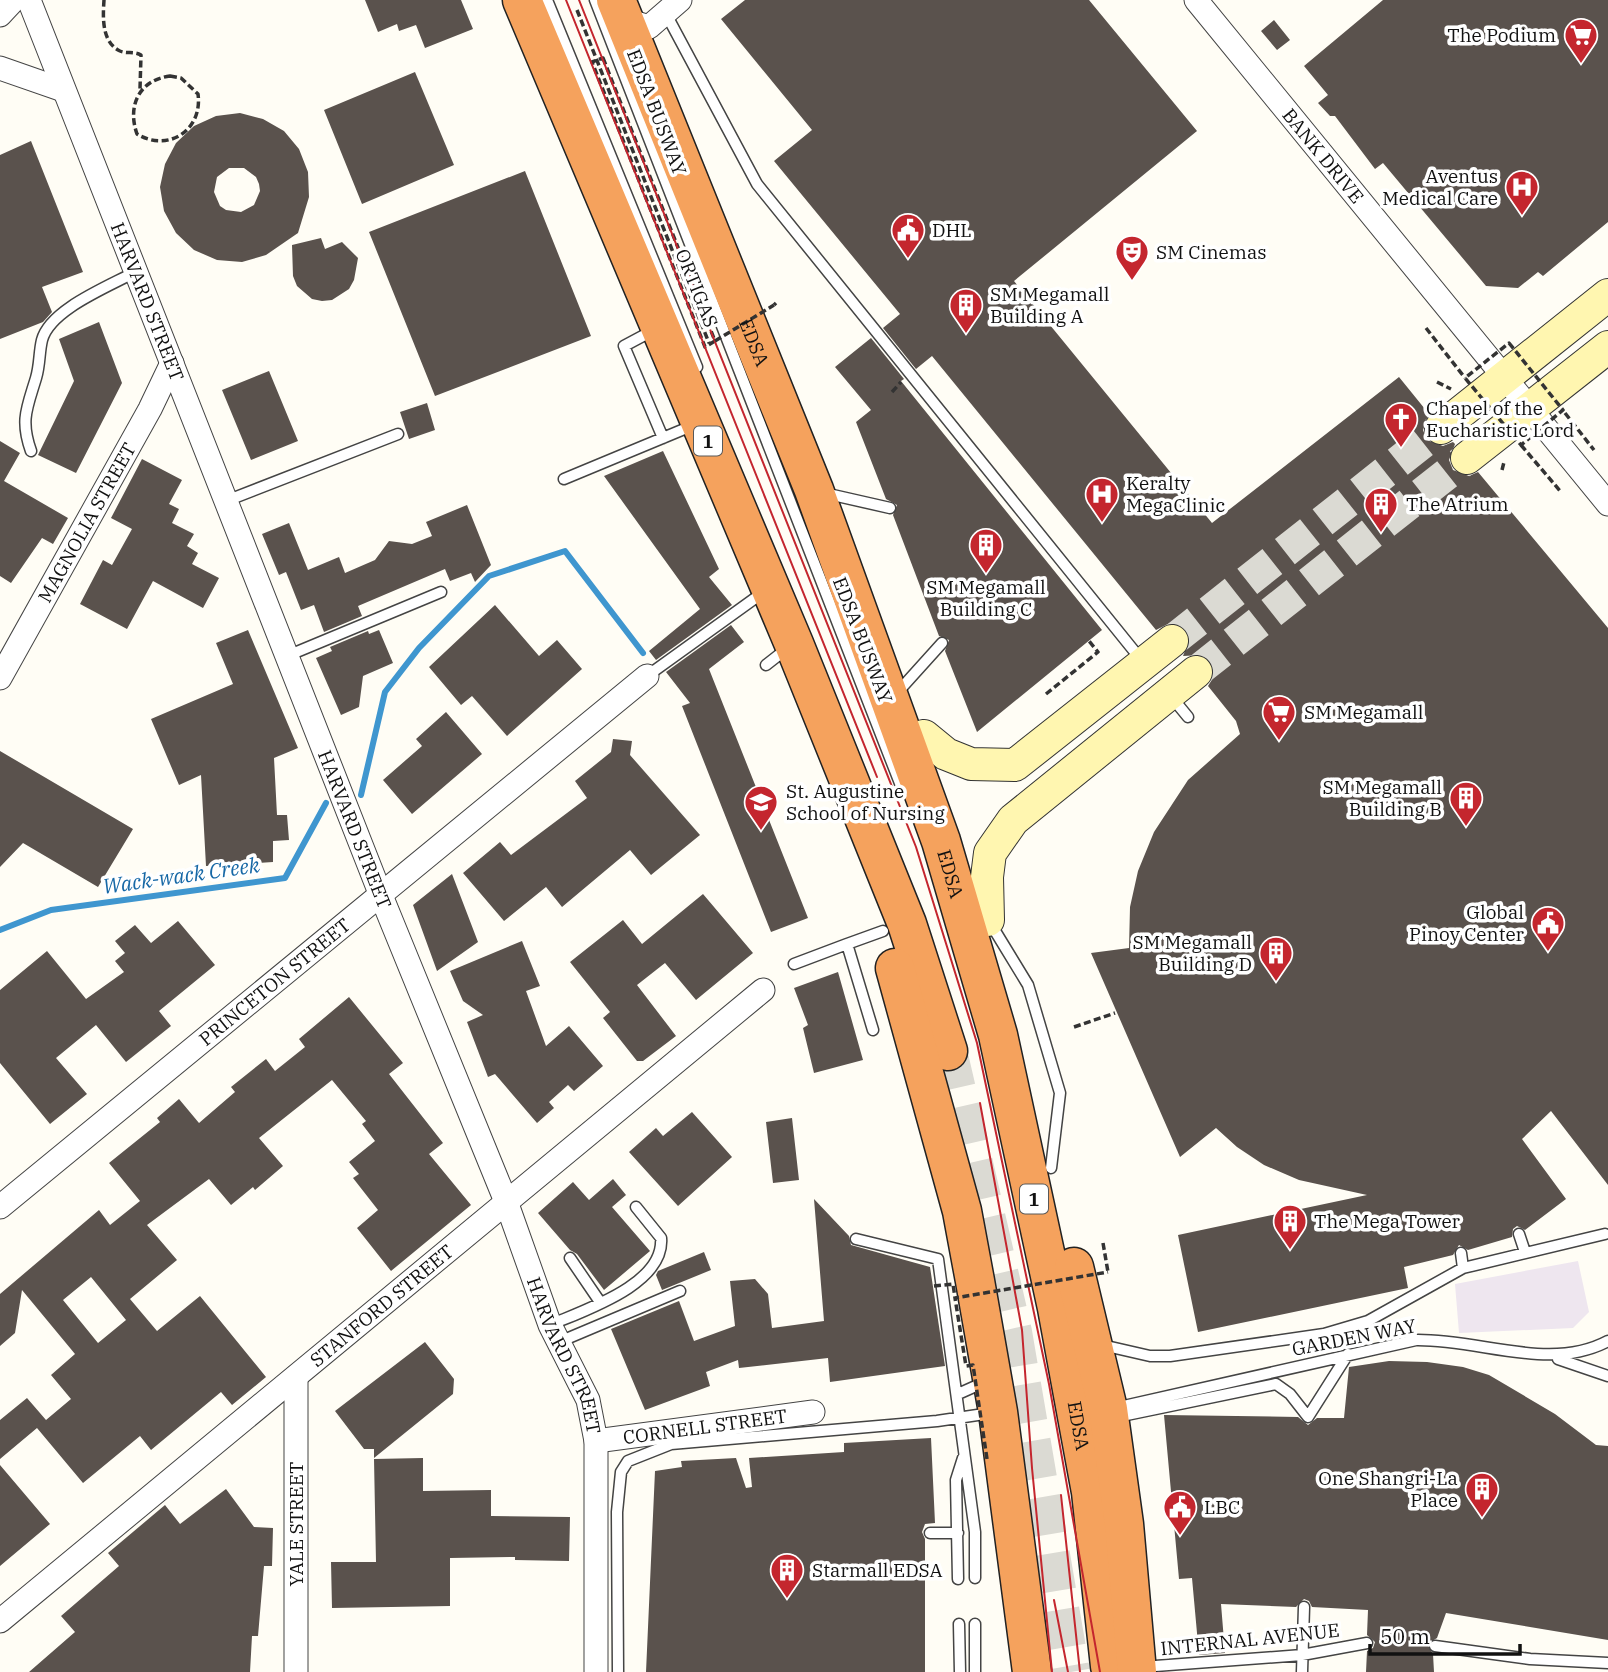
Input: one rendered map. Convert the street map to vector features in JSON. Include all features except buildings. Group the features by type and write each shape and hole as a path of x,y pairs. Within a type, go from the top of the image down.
{"highway":[{"name":"EDSA","path":"605,6 814,490 941,841 998,1035 1057,1308 1127,1668"},
{"name":"1","path":"532,16 659,327 770,588 780,654 890,884 932,996 948,1051"},
{"name":"1","path":"889,701 923,736 988,920 1051,1168 1109,1414 1124,1524 1127,1668"},
{"path":"890,884 883,931 922,1059 977,1401 1031,1672"}],"main road":[{"path":"1441,428 1608,295"},
{"path":"1467,458 1608,334"},
{"path":"1528,405 1608,347"},
{"path":"1042,796 1026,799 1018,795 1010,781 1015,765 1172,641"},
{"path":"988,920 986,877 990,853 1013,820 1042,796 1178,706 1196,672"},
{"path":"923,736 946,754 971,764 1015,765"}],"street":[{"path":"0,15 14,0"},
{"name":"HARVARD STREET","path":"29,0 380,893 507,1205 554,1333 588,1400 596,1441 596,1672"},
{"name":"BANK DRIVE","path":"1196,0 1608,504"},
{"path":"605,6 649,26 673,6"},
{"path":"0,68 63,90"},
{"name":"MAGNOLIA STREET","path":"0,678 150,409 172,363"},
{"name":"PRINCETON STREET","path":"0,1207 647,676"},
{"name":"STANFORD STREET","path":"0,1621 507,1205 763,990"},
{"name":"YALE STREET","path":"296,1377 296,1672"},
{"name":"CORNELL STREET","path":"596,1441 813,1412"}],"lane":[{"name":"EDSA BUSWAY","path":"605,6 720,338 909,807"},
{"path":"673,6 757,184 1144,663"},
{"path":"532,16 704,383"},
{"path":"31,451 23,427 38,372 42,338 47,328 57,316 137,271"},
{"path":"659,327 631,339 624,346 663,438"},
{"path":"564,478 699,422"},
{"path":"226,501 398,434"},
{"path":"814,490 890,508"},
{"path":"647,676 737,609 770,588"},
{"path":"287,656 441,592"},
{"path":"889,701 942,643"},
{"path":"794,964 883,931"},
{"path":"847,944 873,1030"},
{"path":"554,1333 600,1302 634,1285 660,1255 661,1238 636,1207"},
{"path":"1519,1234 1525,1252"},
{"path":"1092,1342 1131,1353 1170,1356 1324,1334 1368,1321 1464,1268 1605,1234"},
{"path":"856,1239 954,1259 950,1359 977,1401 956,1480 958,1579"},
{"path":"1461,1253 1464,1268"},
{"path":"570,1258 600,1302"},
{"path":"554,1333 680,1291"},
{"name":"GARDEN WAY","path":"1109,1414 1353,1353 1416,1340 1439,1340 1545,1356 1576,1353 1608,1341"},
{"path":"1109,1414 1276,1384 1290,1394 1308,1417 1353,1353 1360,1366"},
{"path":"1545,1356 1590,1367 1608,1376"},
{"path":"618,1672 617,1512 621,1472 628,1461 671,1444 977,1401"},
{"path":"964,1455 975,1532 975,1578"},
{"path":"930,1533 958,1533"},
{"path":"1303,1672 1304,1607"},
{"path":"959,1624 960,1672"},
{"path":"975,1624 975,1672"},
{"name":"INTERNAL AVENUE","path":"1127,1668 1302,1655 1367,1643"},
{"path":"1435,1646 1530,1659 1608,1663"}],"path":[{"path":"104,0 104,29 110,43 121,52 141,55 140,91 133,111 137,134 148,141 158,143 179,136 198,113 198,94 181,78 158,78 140,91"},
{"path":"568,14 605,6"},
{"path":"577,10 597,60"},
{"name":"ORTIGAS","path":"603,58 720,338 705,347 592,62 603,58"},
{"path":"720,338 775,304"},
{"path":"1427,331 1561,492"},
{"path":"1465,378 1509,342 1594,450"},
{"path":"1437,382 1451,389"},
{"path":"1521,445 1563,410"},
{"path":"1046,694 1098,652 1089,641"},
{"path":"1074,1027 1115,1013"},
{"path":"955,1298 1108,1272 1103,1243"},
{"path":"934,1286 953,1284 966,1366 973,1365 987,1458"}],"shaded area":[{"path":"1578,1261 1589,1312 1573,1328 1459,1333 1455,1284"}],"waterway":[{"name":"Wack-wack Creek","path":"361,795 385,692 419,648 489,576 565,551 643,653"},
{"name":"Wack-wack Creek","path":"0,930 51,910 285,878 326,803"}],"tunnel":[{"path":"1172,641 1441,428"},
{"path":"1196,672 1467,458"},
{"path":"948,1051 1013,1332 1071,1672"}],"tram line":[{"path":"566,0 877,777"},
{"path":"579,0 916,847 977,1043 1049,1384 1100,1672"},
{"path":"980,1103 1022,1330 1052,1672"},
{"path":"1061,1495 1080,1672"},
{"path":"1054,1600 1068,1672"}],"place":[{"name":"The Podium","path":"1581,65"},
{"name":"Aventus Medical Care","path":"1522,217"},
{"name":"DHL","path":"908,260"},
{"name":"SM Cinemas","path":"1132,282"},
{"name":"SM Megamall Building A","path":"966,335"},
{"name":"Chapel of the Eucharistic Lord","path":"1401,449"},
{"name":"Keralty MegaClinic","path":"1102,524"},
{"name":"The Atrium","path":"1381,534"},
{"name":"SM Megamall Building C","path":"986,575"},
{"name":"SM Megamall","path":"1279,742"},
{"name":"SM Megamall Building B","path":"1466,828"},
{"name":"St. Augustine School of Nursing","path":"761,832"},
{"name":"Global Pinoy Center","path":"1548,953"},
{"name":"SM Megamall Building D","path":"1276,983"},
{"name":"The Mega Tower","path":"1290,1251"},
{"name":"One Shangri-La Place","path":"1482,1519"},
{"name":"LBC","path":"1180,1537"},
{"name":"Starmall EDSA","path":"787,1600"}]}
